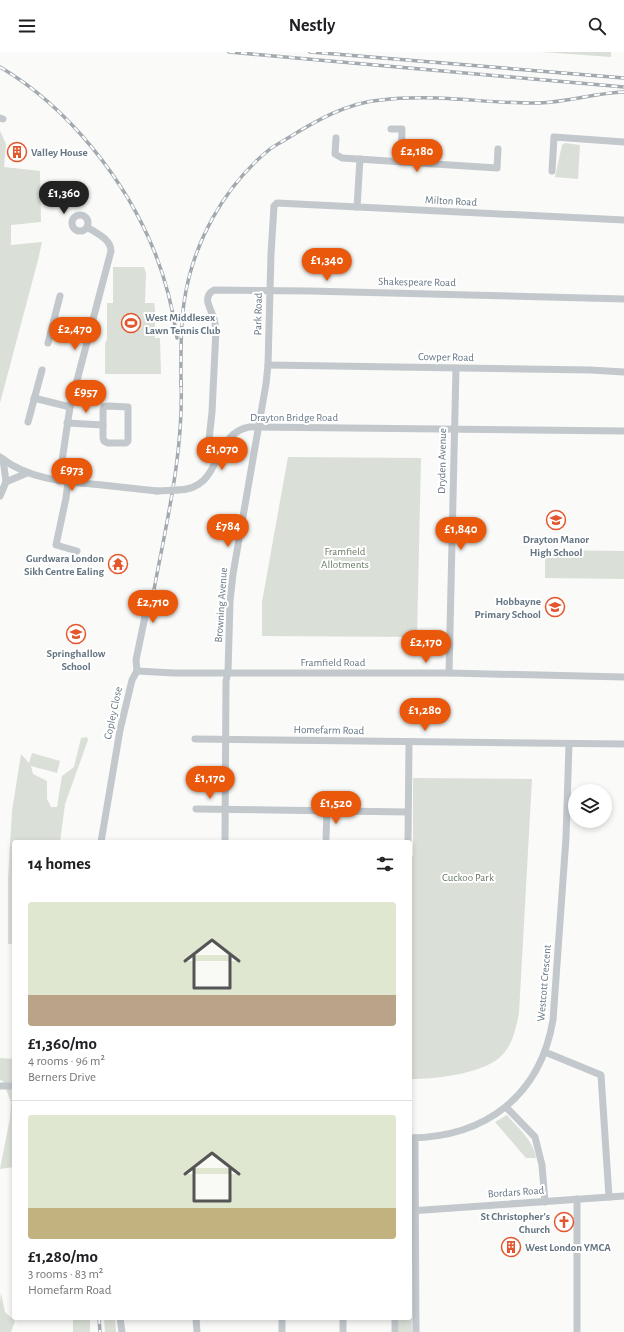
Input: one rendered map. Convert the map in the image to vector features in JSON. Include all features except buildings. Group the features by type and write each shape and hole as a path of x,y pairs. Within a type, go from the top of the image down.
{"street":[{"path":"391,129 402,129 401,162"},
{"path":"552,171 554,137 624,142"},
{"path":"336,138 335,154 342,158 497,168 498,149"},
{"path":"357,207 360,159"},
{"name":"Milton Road","path":"277,203 624,220"},
{"name":"Park Road","path":"258,426 268,365 273,210 277,203"},
{"path":"59,481 70,407 91,330 111,246 109,242 87,226"},
{"name":"Shakespeare Road","path":"207,458 212,412 216,329 208,304 208,297 212,292 217,290 624,298"},
{"path":"48,343 60,296"},
{"path":"54,320 91,330"},
{"name":"Cowper Road","path":"268,365 590,370 624,372"},
{"name":"Dryden Avenue","path":"449,673 456,368"},
{"path":"28,422 42,370"},
{"path":"34,398 70,407"},
{"path":"104,407 128,407 128,441 126,443 104,442 103,424 104,407"},
{"path":"67,423 103,424"},
{"name":"Drayton Bridge Road","path":"2,458 27,473 46,479 157,491 192,488 199,484 208,476 225,443 232,434 246,428 258,426 624,431"},
{"name":"Browning Avenue","path":"225,840 226,681 228,672 230,601 233,574 258,426"},
{"path":"0,496 6,482 2,458"},
{"path":"6,482 27,473"},
{"path":"68,482 56,545 78,551"},
{"name":"Copley Close","path":"101,840 120,730 132,680 137,671 136,660 148,602 138,599"},
{"name":"Framfield Road","path":"137,671 174,673 449,673 624,677"},
{"path":"195,739 225,740"},
{"name":"Homefarm Road","path":"225,740 624,744"},
{"path":"408,840 409,742"},
{"name":"Westcott Crescent","path":"413,1138 442,1135 467,1128 488,1119 506,1107 520,1093 532,1077 545,1052 550,1037 553,1020 566,838 569,744"},
{"path":"196,809 408,812"},
{"path":"326,838 327,811"},
{"path":"545,1052 601,1075 609,1197"},
{"path":"0,1086 12,1086"},
{"path":"506,1107 535,1137 542,1165 545,1202"},
{"path":"413,1138 416,1332"},
{"name":"Bordars Road","path":"413,1211 624,1196"},
{"path":"577,1199 577,1332"},
{"path":"120,1320 122,1332"},
{"path":"196,1320 197,1332"},
{"path":"282,1320 282,1332"},
{"path":"343,1320 343,1332"},
{"path":"395,1320 395,1332"}],"green space":[{"path":"542,52 611,52 611,57"},
{"path":"0,131 6,144 4,167 40,171 41,222 11,225 11,245 42,242 0,403"},
{"path":"565,143 580,145 578,179 555,177 562,145"},
{"name":"West Middlesex Lawn Tennis Club","path":"113,267 144,267 146,273 145,303 154,303 155,338 160,338 161,374 105,374 107,303 113,303"},
{"name":"Framfield Allotments","path":"288,457 421,458 417,637 262,636 262,602"},
{"path":"545,550 624,551 624,579 545,578"},
{"path":"87,737 88,740 65,804 60,840 12,840 12,944 8,944 8,879 12,811 21,754 29,763 32,753 60,761 57,773 31,766 33,774 47,781 47,799 51,807 57,807 62,776 74,767 81,738"},
{"name":"Cuckoo Park","path":"413,778 532,779 519,1013 512,1039 504,1053 486,1066 460,1074 433,1078 412,1079"},
{"path":"0,1058 12,1059 12,1167 0,1169 10,1118 11,1102 3,1081 0,1080"},
{"path":"507,1115 529,1140 535,1152 536,1158 526,1158 495,1122"},
{"path":"1,1293 5,1312 12,1320 15,1321 11,1332 0,1332"},
{"path":"73,1320 90,1320 90,1332 73,1332"},
{"path":"104,1320 115,1320 116,1332 105,1332"},
{"path":"399,1320 412,1320 412,1332 398,1332"}],"railway":[{"path":"229,52 624,87"},
{"path":"310,52 624,78"},
{"path":"0,67 25,83 71,124 92,148 128,199 143,226 163,274 169,295 177,338"},
{"path":"181,386 181,344 184,303 188,281 202,239 212,218 224,199 253,164 272,148 333,113 368,102 401,98 440,98 539,103 624,92"},
{"path":"153,595 177,461 180,434 181,380"},
{"path":"99,1320 100,1332"}],"place":[{"name":"Valley House","path":"17,152"},
{"name":"West Middlesex Lawn Tennis Club","path":"131,323"},
{"name":"Drayton Manor High School","path":"556,520"},
{"name":"Gurdwara London Sikh Centre Ealing","path":"118,564"},
{"name":"Hobbayne Primary School","path":"555,607"},
{"name":"Springhallow School","path":"76,634"},
{"name":"St Christopher's Church","path":"564,1222"},
{"name":"West London YMCA","path":"511,1247"}]}
